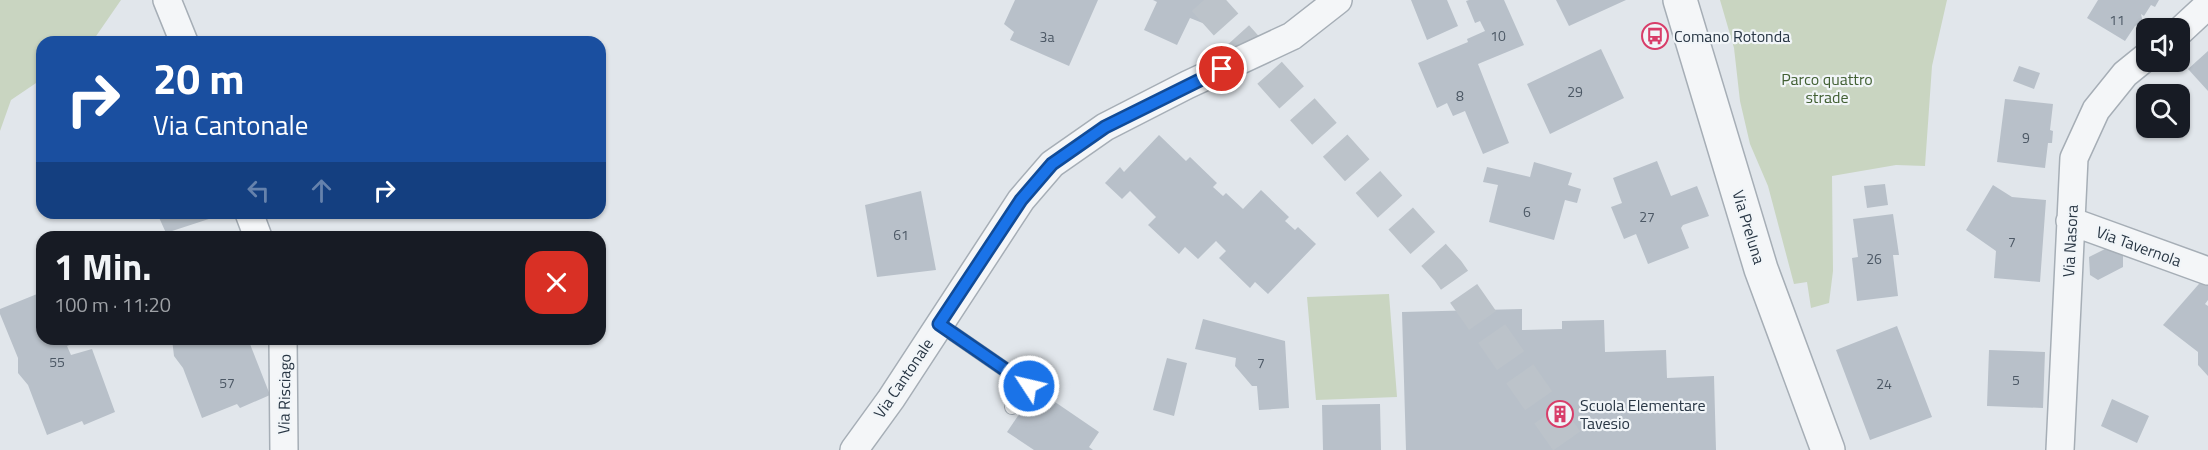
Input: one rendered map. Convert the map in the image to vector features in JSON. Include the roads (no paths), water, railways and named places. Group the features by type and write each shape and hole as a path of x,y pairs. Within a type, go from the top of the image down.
{"street":[{"path":"167,0 181,36"},
{"name":"Via Cantonale","path":"854,450 891,399 1021,200 1052,164 1105,127 1187,85 1292,36 1338,0"},
{"name":"Via Preluna","path":"1680,0 1761,268 1828,450"},
{"path":"2190,21 2208,4"},
{"name":"Via Nasora","path":"2060,450 2074,158 2096,110 2125,74 2136,65"},
{"name":"Via Tavernola","path":"2070,221 2208,271"},
{"name":"Via Risciago","path":"284,345 284,450"}],"lane":[{"path":"939,324 1029,386 1012,407"}],"tunnel":[{"path":"1204,0 1448,271 1573,450"}],"place":[{"name":"Comano Rotonda","path":"1655,36"},
{"name":"Scuola Elementare Tavesio","path":"1560,414"}],"park label":[{"name":"Parco quattro strade","path":"1827,88"}]}
